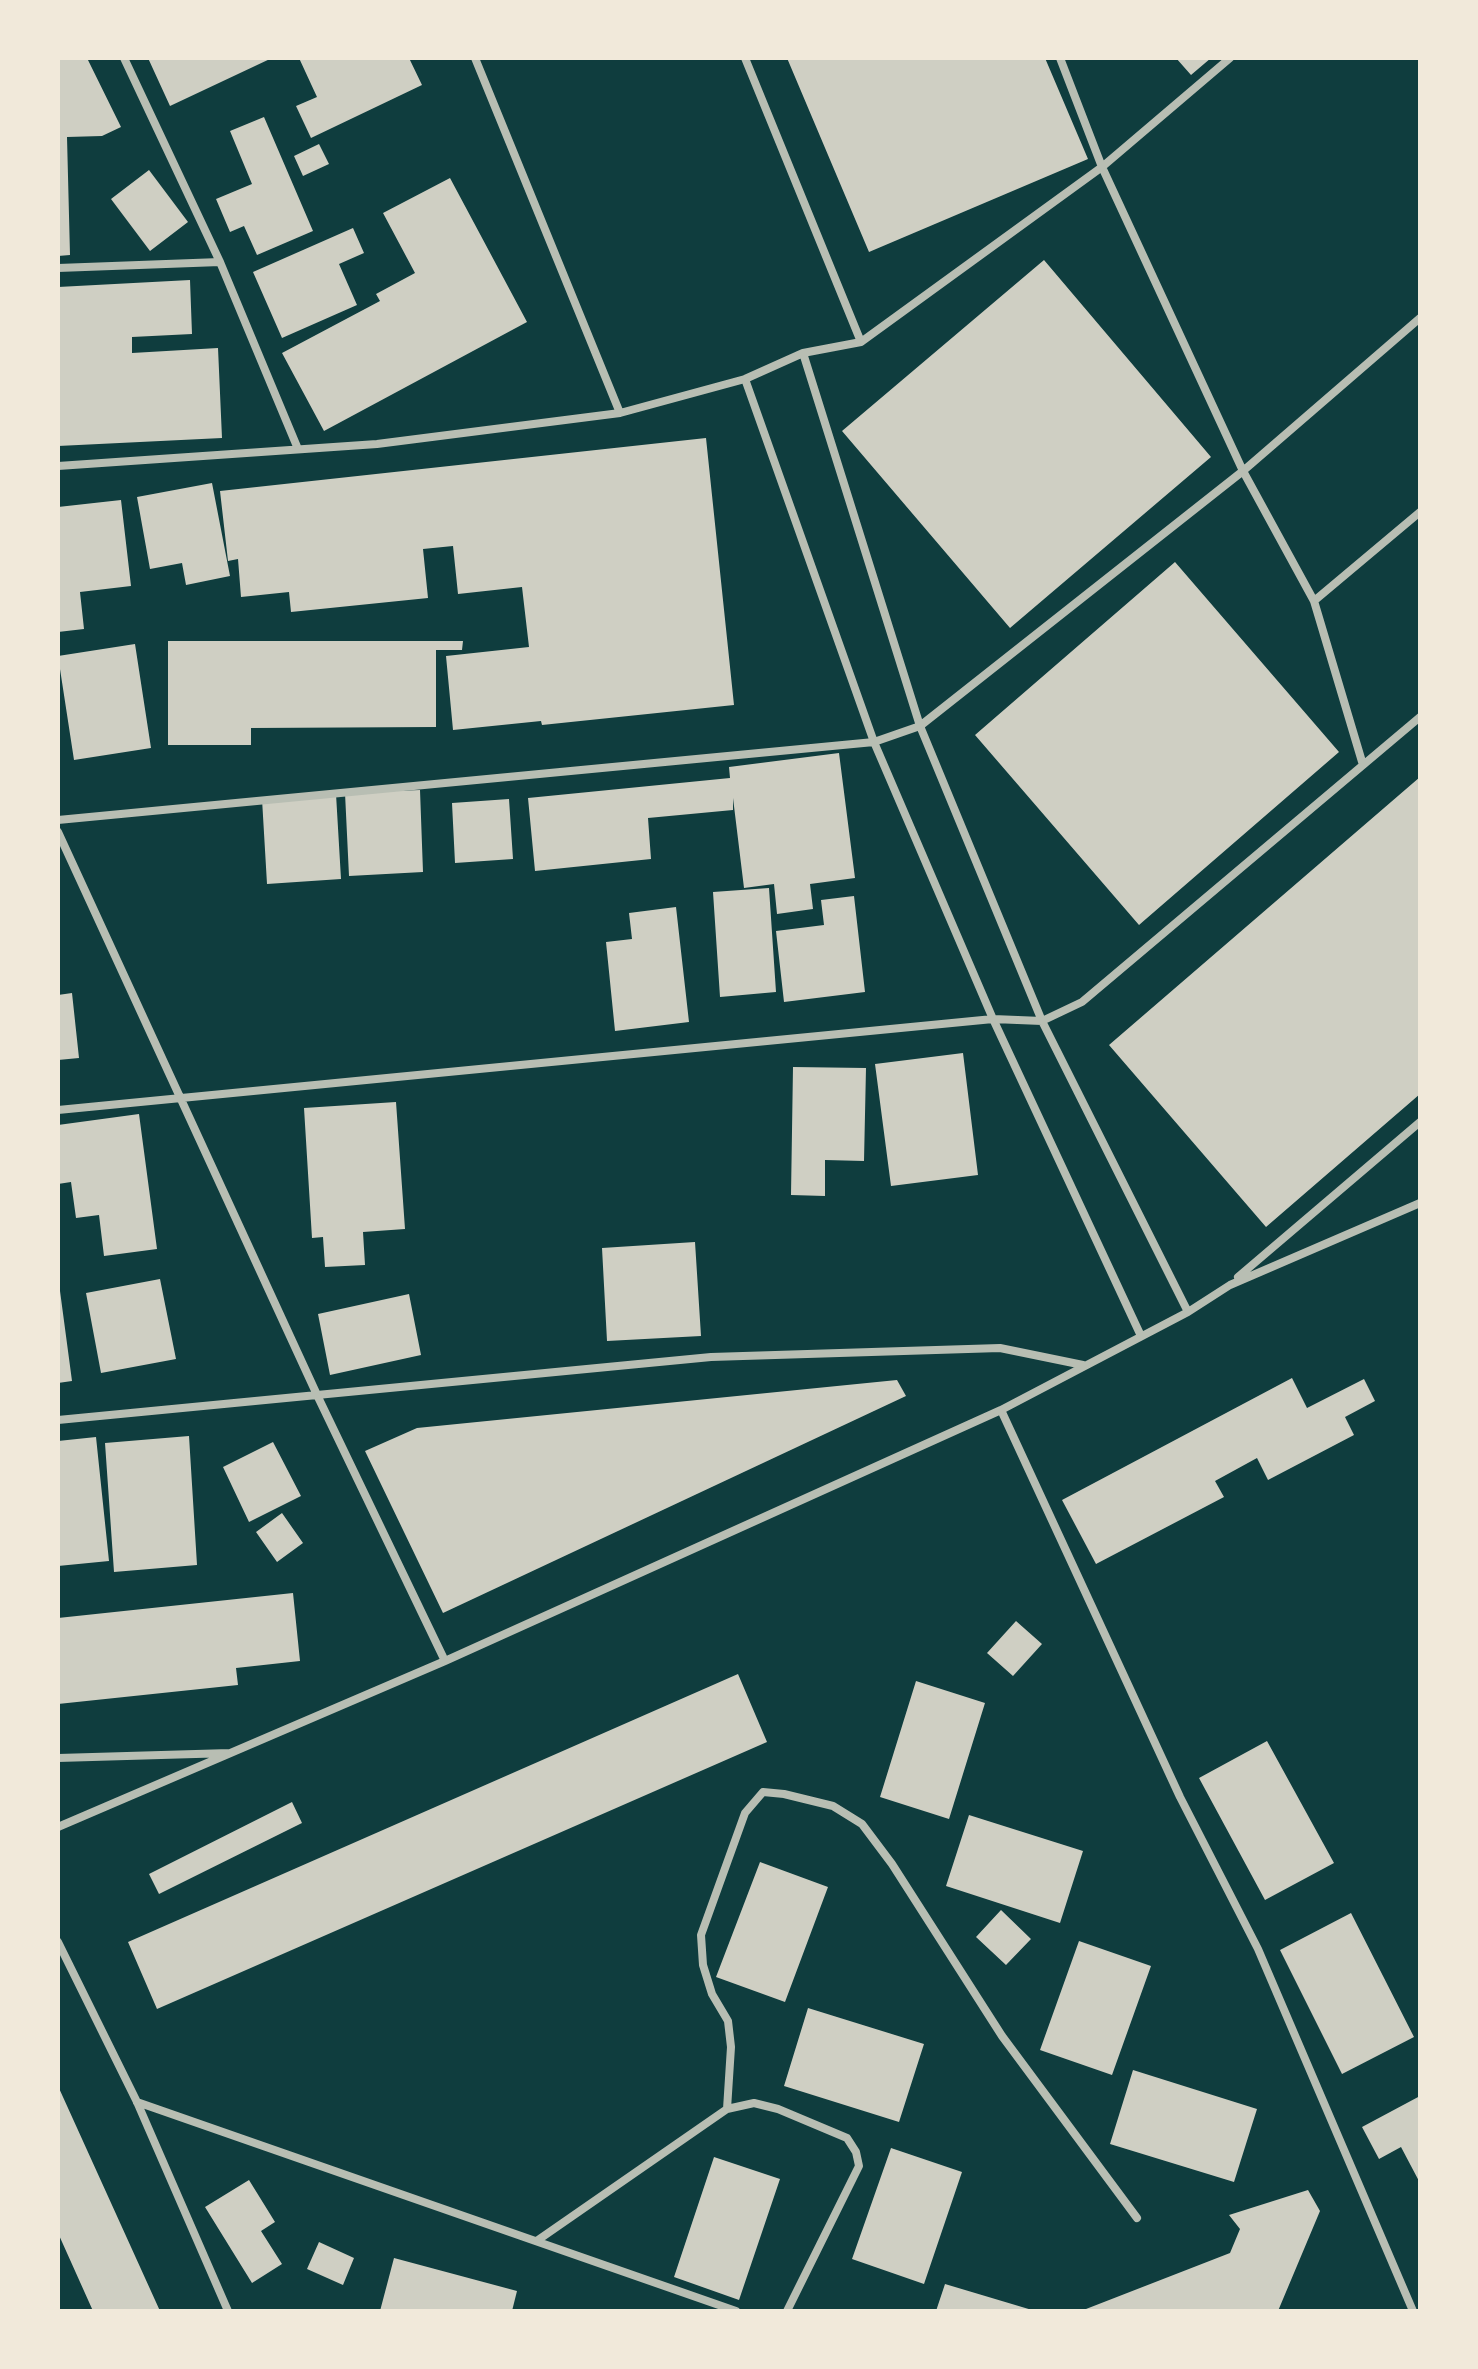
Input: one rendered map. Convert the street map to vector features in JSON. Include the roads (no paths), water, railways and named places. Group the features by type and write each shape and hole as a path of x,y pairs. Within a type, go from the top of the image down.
{"street":[{"path":"124,58 220,262 298,449"},
{"path":"475,58 620,413"},
{"path":"745,58 861,342"},
{"path":"1060,58 1102,167 1243,471 1314,601 1363,765"},
{"path":"58,466 377,444 620,413 745,379 803,353 861,342 1102,167 1230,58"},
{"path":"58,268 220,262"},
{"path":"58,820 874,742 920,726 1243,471 1420,318"},
{"path":"803,353 920,726 1042,1021 1188,1312"},
{"path":"745,379 874,742 993,1019 1141,1336"},
{"path":"1314,601 1420,512"},
{"path":"58,1110 993,1019 1042,1021 1082,1002 1420,717"},
{"path":"58,832 318,1397 445,1661"},
{"path":"58,1827 445,1661 1001,1410 1188,1312 1230,1285 1420,1122"},
{"path":"1230,1285 1420,1203"},
{"path":"58,1420 711,1357 1000,1348 1083,1365"},
{"path":"1001,1410 1180,1797 1258,1949 1413,2311"},
{"path":"58,1758 235,1753"},
{"path":"727,2109 731,2047 728,2021 712,1994 703,1965 701,1935 745,1813 763,1792 784,1794 833,1806 862,1824 892,1864 1002,2036 1137,2218"},
{"path":"58,1942 137,2102 228,2311"},
{"path":"137,2102 736,2311"},
{"path":"538,2240 727,2109 754,2103 778,2109 847,2138 856,2152 859,2166 787,2311"}]}
